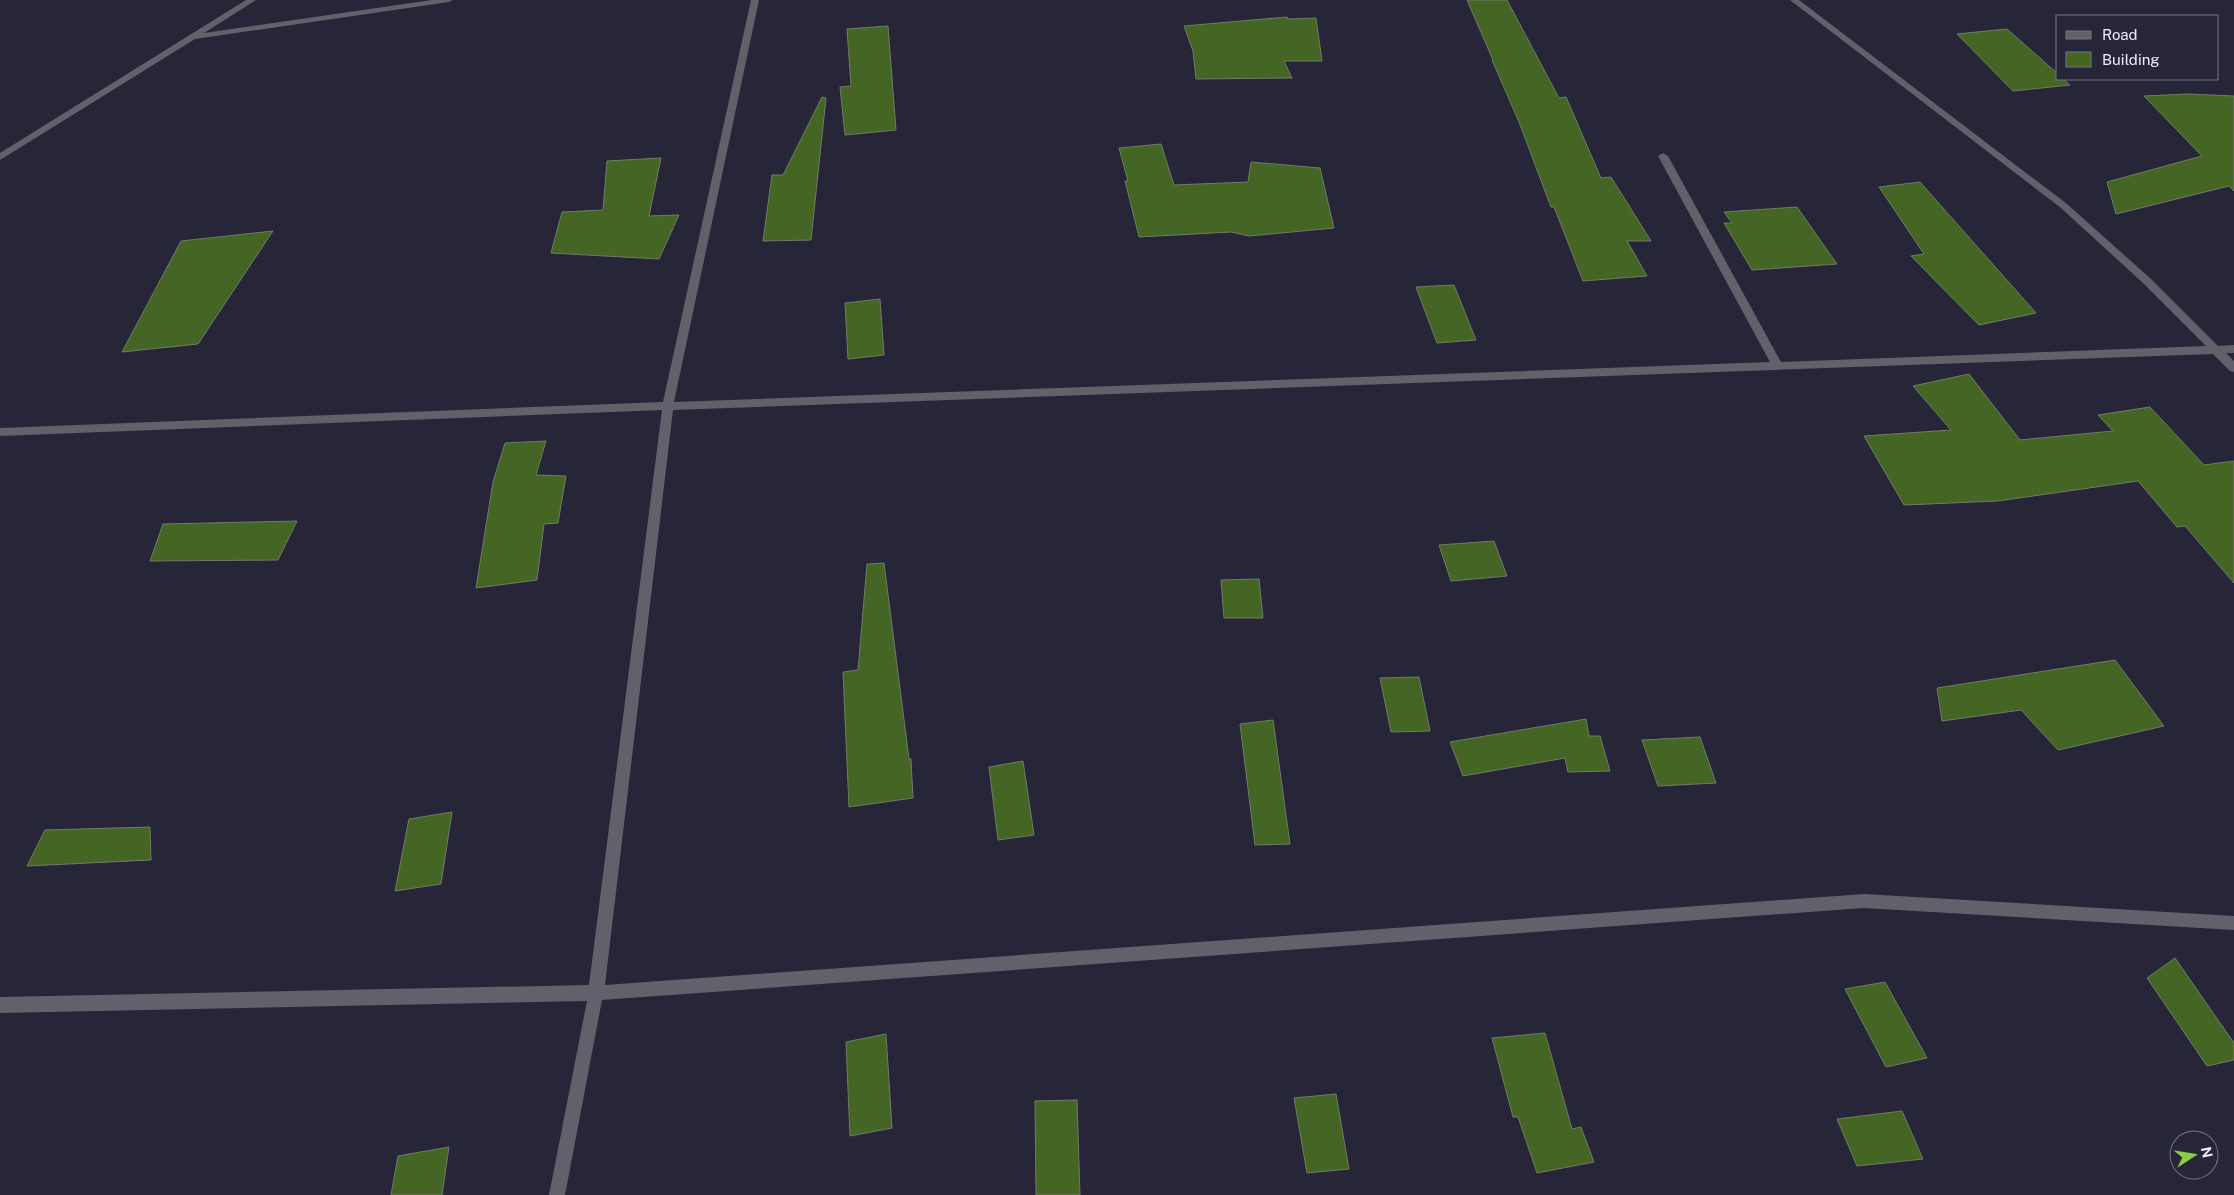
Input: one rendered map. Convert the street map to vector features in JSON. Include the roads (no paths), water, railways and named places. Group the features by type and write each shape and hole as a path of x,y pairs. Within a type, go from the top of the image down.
{"street":[{"path":"0,157 252,0"},
{"path":"192,38 449,0"},
{"path":"557,1195 596,993 668,406 755,0"},
{"path":"1794,0 2064,206 2147,281 2234,368"},
{"path":"1663,156 1778,366"},
{"path":"0,432 2234,350"},
{"path":"0,1005 596,993 1864,901 2234,923"}]}
